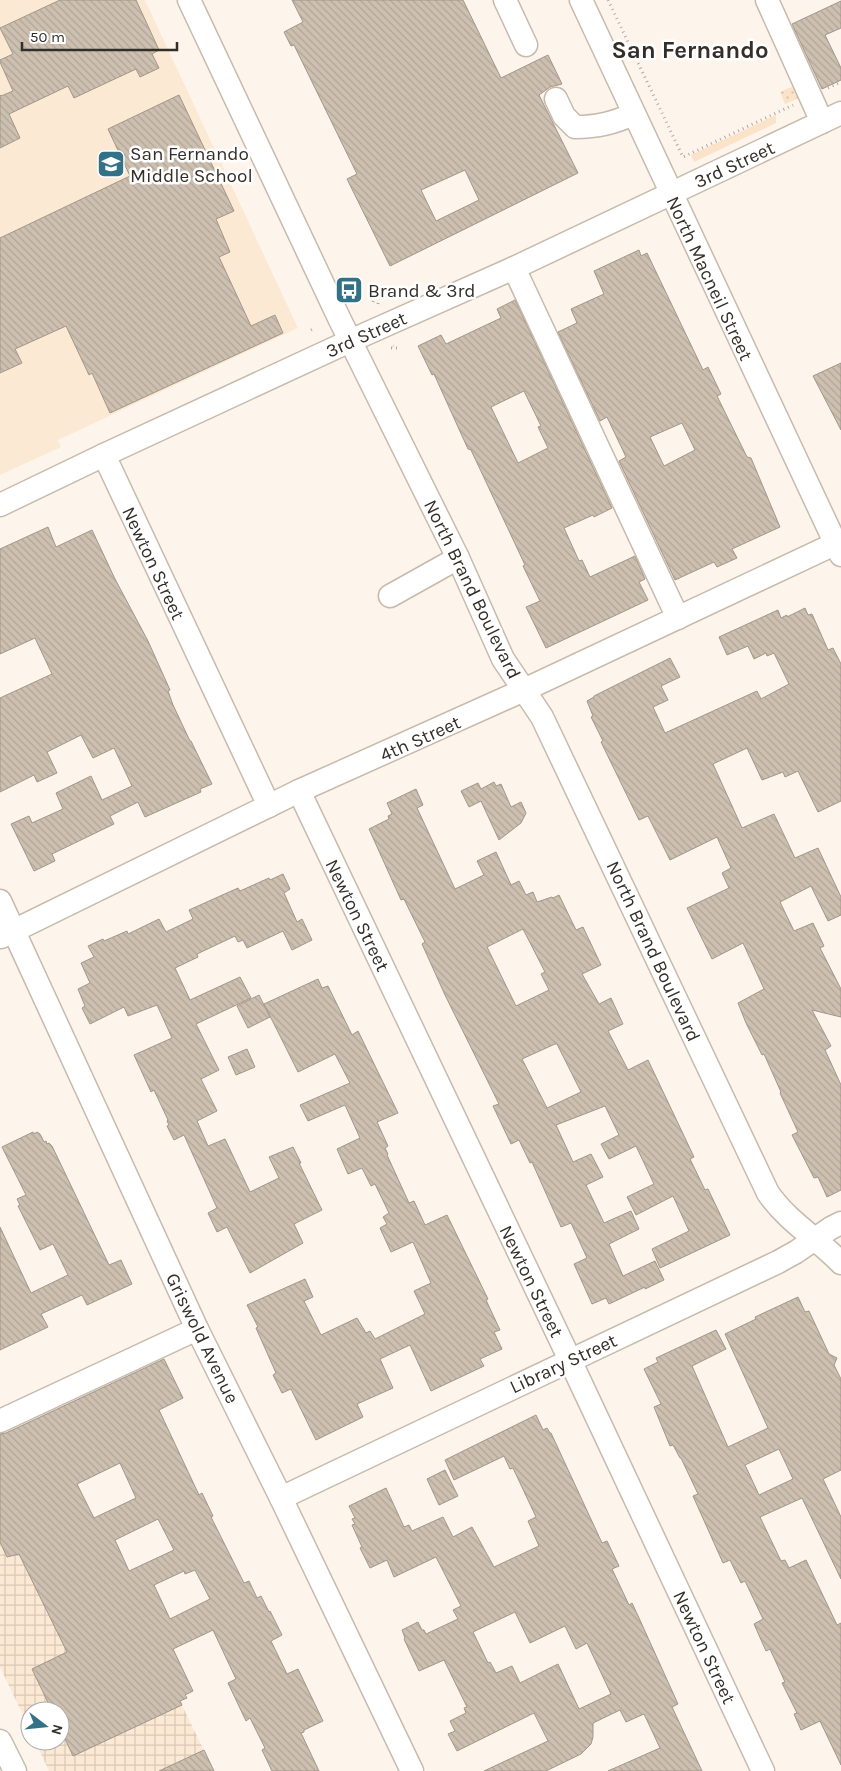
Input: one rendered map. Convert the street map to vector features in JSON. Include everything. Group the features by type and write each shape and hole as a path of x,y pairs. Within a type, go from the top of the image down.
{"street":[{"name":"North Brand Boulevard","path":"189,0 350,341 458,558 504,660 542,717 768,1192 777,1205 841,1263"},
{"path":"505,0 526,45"},
{"name":"North Macneil Street","path":"581,0 839,547"},
{"path":"767,0 811,96 832,117"},
{"path":"556,99 564,116 575,127 611,124 634,114"},
{"name":"3rd Street","path":"0,505 350,341 514,268 832,117"},
{"path":"514,268 678,618"},
{"name":"Newton Street","path":"104,455 269,806"},
{"name":"4th Street","path":"7,934 299,792 678,618 839,547"},
{"path":"390,596 458,558"},
{"name":"Newton Street","path":"299,792 570,1360 763,1771"},
{"name":"Griswold Avenue","path":"0,901 7,934 412,1771"},
{"name":"Library Street","path":"281,1498 778,1262 841,1223"},
{"path":"0,1421 198,1328"},
{"path":"0,1741 15,1771"}],"path":[{"path":"608,0 683,157 841,82"},
{"path":"373,302 377,298 378,304"}],"shaded area":[{"name":"San Fernando Middle School","path":"0,0 145,0 298,328 58,440 61,447 0,475"},
{"path":"796,85 802,97 785,104 780,92"},
{"path":"776,115 776,123 694,162 691,155"},
{"path":"66,1461 214,1771 49,1771 40,1751 70,1751 70,1701 20,1701 20,1709 0,1667 0,1492"}],"building":[{"path":"60,0 136,0 159,50 152,54 159,68 140,77 136,69 74,98 68,86 9,114 20,138 0,148 0,95 13,91 0,60 13,54 0,28"},
{"path":"292,0 463,0 501,78 548,55 562,84 550,87 539,95 578,173 390,266 347,179 357,174 294,45 291,46 284,32 303,22","holes":["465,170 479,200 436,221 421,190"]},
{"path":"841,1 841,28 825,35 841,68 841,80 822,89 792,24"},
{"path":"179,95 234,211 216,219 230,252 219,257 251,326 275,315 283,333 110,413 92,373 89,375 66,326 15,349 22,363 0,373 0,238 130,176 108,129"},
{"path":"639,250 641,256 647,253 703,370 708,367 721,394 717,396 747,457 751,458 780,527 732,549 737,558 717,567 714,562 675,580 619,461 626,457 607,417 600,421 558,332 577,323 571,309 604,294 594,271","holes":["682,423 695,450 664,466 650,437"]},
{"path":"515,300 612,508 564,528 579,561 582,560 590,577 635,556 645,579 639,582 648,600 546,648 526,607 540,601 523,566 525,565 471,450 468,449 434,374 432,375 418,346 441,335 446,344 501,318 497,309","holes":["524,391 541,426 538,427 548,448 518,463 491,407"]},
{"path":"841,363 841,430 813,376"},
{"path":"48,527 56,547 92,530 115,579 148,641 170,690 168,691 173,705 212,784 200,789 201,792 145,817 138,802 110,816 114,824 52,854 55,861 34,871 11,824 29,816 32,823 63,809 56,793 91,776 102,800 132,786 114,748 93,758 81,735 47,752 57,773 37,782 34,775 0,792 0,698 52,674 35,638 0,654 0,549"},
{"path":"805,608 808,615 812,614 828,650 833,648 841,664 841,801 818,812 798,771 785,777 783,772 762,780 747,748 713,764 742,828 774,814 795,858 818,848 841,897 841,915 828,921 811,886 780,902 794,931 813,923 824,946 820,948 841,989 841,1017 812,1010 831,1046 825,1050 841,1085 841,1190 827,1197 818,1177 814,1178 792,1135 798,1132 764,1054 762,1055 738,1003 764,989 743,943 712,959 687,908 729,888 722,873 731,868 717,837 670,860 648,816 639,820 601,742 603,741 591,717 593,716 587,701 670,658 680,677 661,686 668,700 653,707 665,733 757,691 761,699 789,684 774,653 767,656 766,653 754,659 748,646 727,655 719,637 778,610 781,618"},
{"path":"494,782 496,786 501,784 511,807 521,802 526,813 521,823 499,840 481,801 469,807 461,791 478,783 481,789"},
{"path":"416,789 423,805 417,808 455,889 484,875 477,861 496,852 511,885 519,881 526,895 533,892 537,902 559,895 576,930 583,927 601,965 582,974 599,1004 611,998 623,1024 608,1031 628,1070 648,1060 694,1157 690,1159 705,1190 708,1189 730,1235 660,1268 652,1249 689,1231 673,1196 636,1215 627,1197 654,1184 636,1146 609,1159 601,1144 619,1135 605,1106 556,1125 573,1162 591,1154 603,1177 586,1185 604,1223 631,1211 639,1229 609,1244 623,1276 655,1261 664,1280 609,1304 606,1298 592,1304 574,1264 587,1258 571,1223 561,1227 532,1162 530,1163 519,1140 511,1144 493,1106 499,1104 445,995 422,944 425,942 404,899 401,900 369,829 389,819 388,816 392,814 387,803","holes":["523,929 545,972 541,974 549,990 516,1006 487,947","557,1044 581,1092 547,1108 522,1059"]},
{"path":"283,874 290,889 284,893 297,922 302,919 312,940 292,950 283,931 247,948 243,940 238,942 235,936 197,954 198,957 175,968 190,1000 240,977 251,998 196,1024 219,1070 201,1079 217,1111 197,1121 208,1146 225,1139 250,1192 279,1178 269,1157 293,1147 322,1210 294,1224 303,1243 250,1273 227,1227 217,1232 208,1213 217,1208 184,1135 174,1140 167,1126 169,1125 168,1120 154,1090 151,1092 134,1055 172,1038 157,1005 128,1016 124,1007 90,1024 82,1008 85,1006 78,989 90,983 81,963 94,957 88,946 127,931 128,934 159,919 166,932 193,919 189,910 238,888 240,891"},
{"path":"318,979 322,988 328,986 352,1035 358,1031 398,1113 377,1122 388,1146 385,1148 387,1155 409,1203 414,1201 425,1225 447,1215 488,1299 486,1300 500,1330 494,1332 502,1349 480,1359 484,1366 431,1391 410,1345 380,1359 393,1388 357,1404 363,1417 316,1440 291,1389 282,1393 273,1375 276,1373 256,1328 258,1327 247,1305 305,1279 313,1297 304,1301 321,1335 357,1318 366,1333 370,1331 375,1339 425,1314 414,1291 431,1283 413,1242 391,1252 380,1228 387,1224 383,1217 389,1213 375,1184 371,1186 362,1168 348,1174 337,1149 360,1138 345,1105 308,1121 300,1105 350,1083 335,1054 298,1072 264,1004"},
{"path":"259,995 270,1017 248,1028 237,1006"},
{"path":"247,1049 255,1067 236,1075 228,1057"},
{"path":"33,1132 34,1134 37,1132 40,1134 44,1142 46,1141 47,1144 49,1143 52,1146 109,1265 121,1260 132,1284 87,1305 82,1295 41,1314 48,1327 0,1350 0,1227 31,1293 68,1275 53,1244 40,1250 18,1206 20,1205 17,1199 26,1195 2,1147"},
{"path":"798,1297 805,1312 809,1311 829,1354 837,1358 834,1365 841,1379 841,1470 823,1479 841,1517 841,1579 802,1498 760,1517 781,1561 785,1560 789,1568 806,1560 837,1625 841,1623 841,1765 820,1721 801,1730 794,1714 797,1713 782,1683 785,1682 770,1649 766,1651 754,1624 763,1619 745,1581 741,1583 730,1560 723,1563 693,1496 698,1494 681,1458 673,1445 670,1446 654,1407 661,1404 644,1369 658,1362 656,1358 716,1330 726,1349 692,1366 728,1447 768,1428 725,1334 756,1319 755,1317","holes":["779,1449 793,1479 759,1495 745,1465"]},
{"path":"164,1359 183,1398 159,1410 199,1495 202,1493 213,1516 211,1517 244,1583 249,1581 257,1598 261,1596 282,1635 271,1641 287,1674 298,1669 323,1721 301,1733 319,1771 272,1771 262,1750 265,1748 250,1718 246,1721 228,1683 236,1679 213,1630 173,1649 193,1691 185,1695 187,1698 180,1701 182,1705 73,1756 70,1750 70,1701 47,1701 32,1669 67,1652 19,1554 7,1557 0,1542 0,1434 6,1433","holes":["120,1463 136,1498 94,1518 77,1484","158,1519 174,1550 129,1571 115,1540","195,1570 210,1599 170,1619 154,1585 184,1571 185,1574"]},
{"path":"536,1415 543,1430 547,1428 602,1543 607,1541 619,1566 612,1569 629,1605 632,1603 678,1704 672,1707 702,1771 608,1771 660,1748 644,1714 626,1722 620,1710 593,1723 591,1744 581,1754 546,1771 484,1771 548,1741 534,1713 457,1751 448,1734 455,1731 450,1721 466,1713 464,1708 467,1707 444,1660 419,1671 404,1639 402,1630 418,1622 426,1634 458,1619 453,1610 461,1606 436,1557 394,1577 387,1560 370,1568 360,1548 362,1547 352,1525 355,1524 352,1519 355,1518 349,1506 386,1488 404,1527 409,1525 412,1531 443,1517 453,1537 472,1527 494,1567 539,1546 528,1521 536,1517 513,1468 510,1469 504,1456 454,1480 445,1460","holes":["515,1612 530,1643 565,1626 576,1649 587,1643 611,1694 579,1709 558,1664 520,1683 512,1666 496,1673 490,1662 488,1663 473,1632"]},
{"path":"445,1470 458,1496 439,1505 427,1479"},
{"path":"204,1750 214,1771 159,1771"}],"place":[{"name":"San Fernando Middle School","path":"111,164"},
{"name":"Brand & 3rd","path":"349,290"}],"district":[{"name":"San Fernando","path":"690,50"}]}
